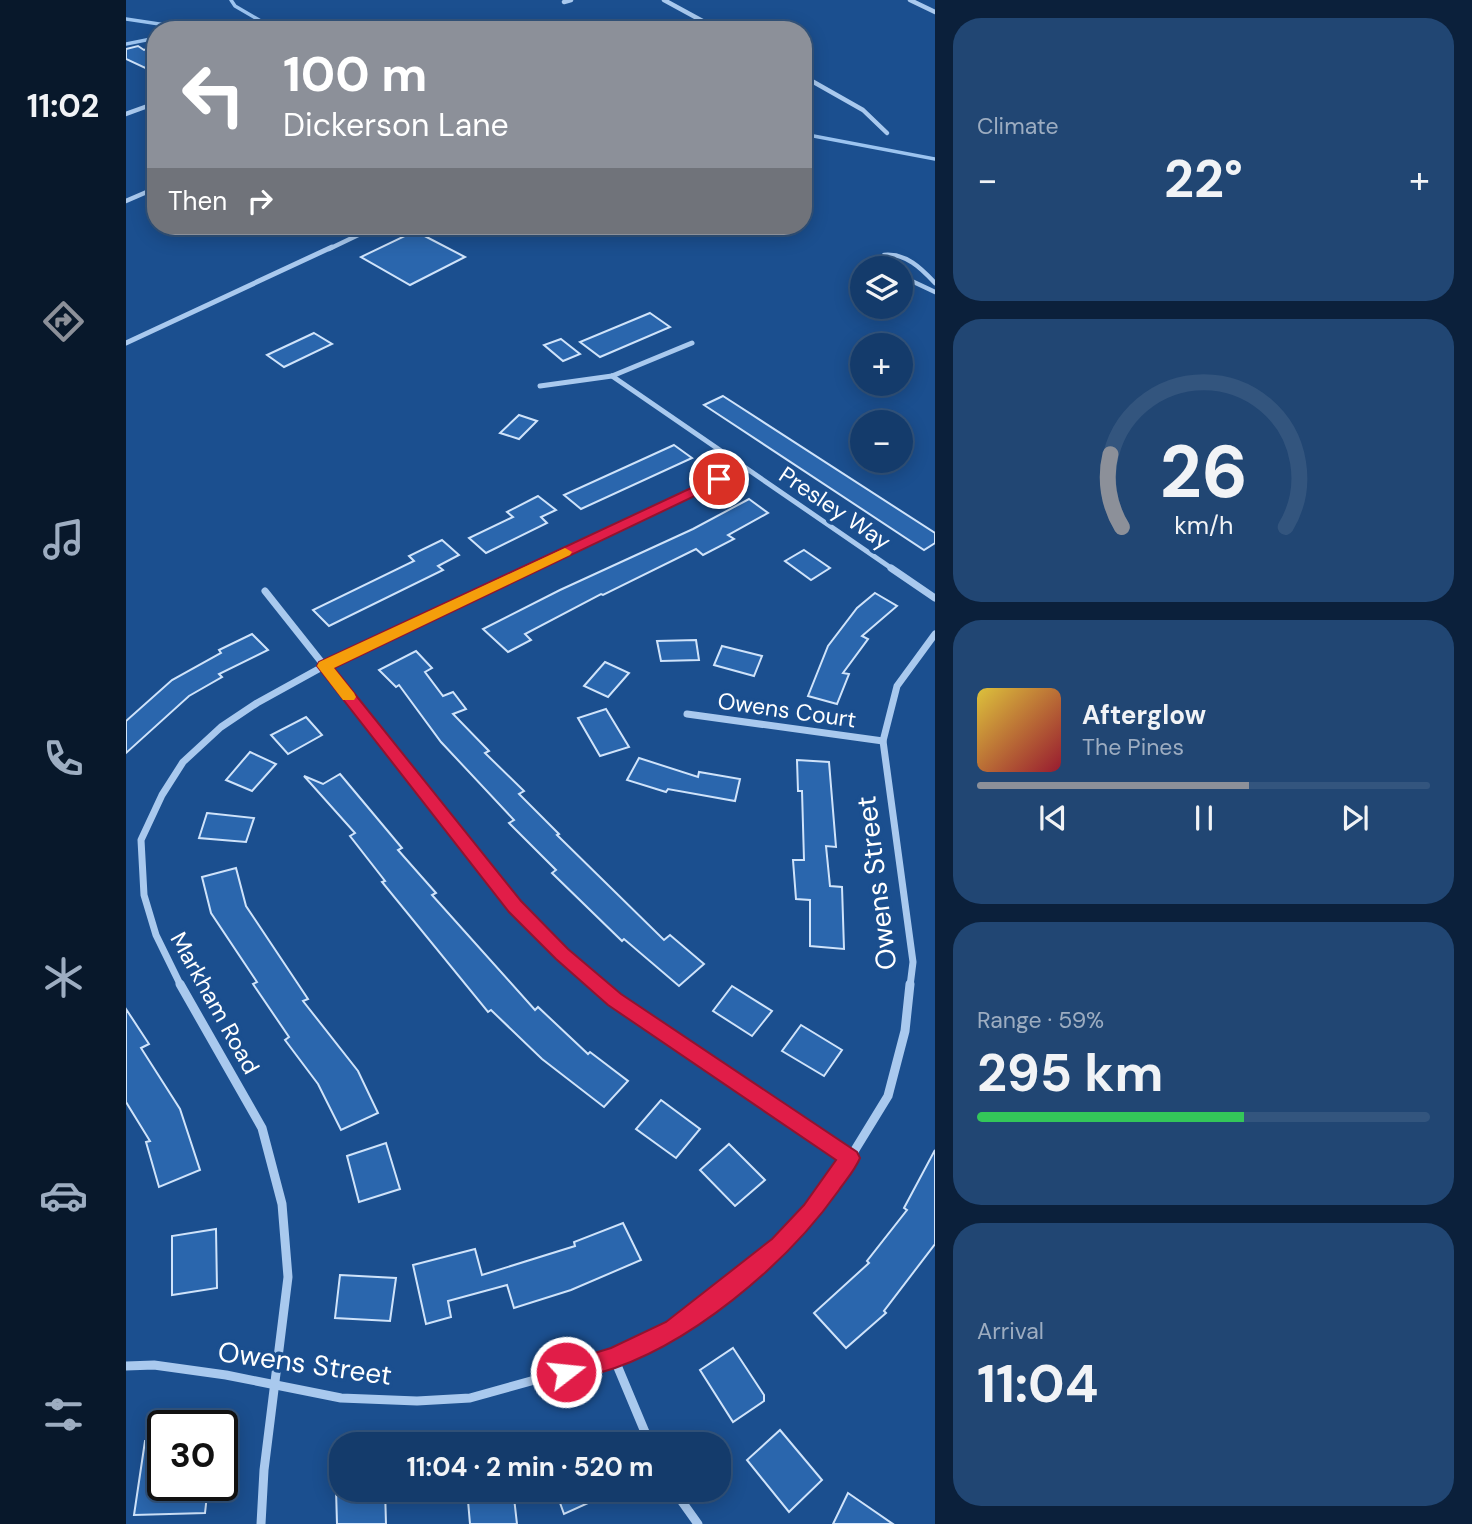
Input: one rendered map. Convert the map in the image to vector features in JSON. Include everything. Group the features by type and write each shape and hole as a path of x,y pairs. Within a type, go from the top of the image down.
{"street":[{"path":"564,2 571,0"},
{"path":"664,0 702,21"},
{"path":"910,0 935,12"},
{"path":"812,81 863,110 887,133"},
{"path":"126,114 147,106"},
{"path":"126,201 147,192"},
{"path":"126,343 358,235"},
{"path":"540,386 612,376 692,343"},
{"name":"Presley Way","path":"612,376 935,598"},
{"name":"Markham Road","path":"261,1524 264,1470 288,1277 282,1204 262,1128 183,990 156,935 144,895 141,841 162,795 183,762 221,727 257,703 324,666 744,468"},
{"path":"265,591 515,906 562,954 615,999 850,1158"},
{"name":"Owens Street","path":"126,1366 154,1365 341,1398 417,1401 470,1398 614,1358 673,1329 780,1247 811,1212 850,1158 888,1096 905,1031 913,962 883,741 897,686 935,634"},
{"name":"Owens Court","path":"687,714 883,741"},
{"path":"614,1358 645,1432"},
{"path":"682,1502 698,1524"}],"lane":[{"path":"883,256 902,256"},
{"path":"913,262 935,282"},
{"path":"913,282 935,292"}],"building":[{"path":"138,46 147,49 147,69 126,59 126,49"},
{"path":"407,235 423,235 465,257 410,285 361,257"},
{"path":"650,313 670,327 600,357 580,342"},
{"path":"314,333 332,344 284,367 267,355"},
{"path":"561,339 580,354 563,361 544,345"},
{"path":"723,396 935,533 935,543 924,550 704,405"},
{"path":"519,415 537,421 519,439 500,433"},
{"path":"674,445 692,458 581,509 564,495"},
{"path":"538,496 556,510 541,517 547,523 486,553 469,538 513,517 507,512"},
{"path":"749,499 768,513 728,535 734,539 703,555 696,549 601,594 525,634 531,640 508,652 483,629 560,590 693,529"},
{"path":"442,540 459,555 438,566 443,570 329,626 313,610 414,561 409,556"},
{"path":"804,550 830,568 811,580 785,561"},
{"path":"875,593 897,606 862,636 868,639 843,673 849,674 837,704 808,696 828,646 857,608"},
{"path":"252,634 268,650 219,674 222,677 189,696 126,753 126,721 172,680 221,653 219,650"},
{"path":"696,640 699,660 661,661 657,641"},
{"path":"722,646 762,656 754,676 714,665"},
{"path":"416,651 432,668 425,672 443,696 453,692 466,709 453,714 489,751 485,753 524,791 519,794 664,940 670,935 704,964 679,986 624,939 622,941 552,873 556,870 509,823 514,820 441,742 399,685 396,687 379,670"},
{"path":"605,662 629,673 608,697 584,686"},
{"path":"606,709 629,747 600,756 578,718"},
{"path":"306,717 322,735 288,754 271,735"},
{"path":"250,752 276,764 252,791 226,780"},
{"path":"639,758 698,777 699,772 740,779 735,801 668,789 666,792 627,780"},
{"path":"797,760 829,762 836,847 826,846 830,886 842,887 844,949 810,946 810,900 796,899 793,860 804,860 802,791 798,791"},
{"path":"340,774 402,848 398,850 436,893 432,895 535,1010 538,1007 588,1054 590,1052 628,1081 604,1107 542,1059 491,1010 488,1012 382,882 385,881 350,836 355,833 304,776 323,784"},
{"path":"207,813 254,818 246,842 199,838"},
{"path":"236,868 246,906 308,999 303,1001 358,1071 378,1113 341,1130 318,1084 285,1040 289,1037 253,984 257,982 211,913 202,877"},
{"path":"732,986 772,1011 752,1036 713,1011"},
{"path":"126,1009 149,1044 141,1048 180,1109 200,1170 159,1187 146,1142 150,1141 126,1102"},
{"path":"801,1025 842,1050 824,1076 782,1051"},
{"path":"661,1100 700,1129 676,1158 636,1129"},
{"path":"386,1143 400,1189 359,1202 347,1156"},
{"path":"729,1144 765,1180 735,1206 700,1170"},
{"path":"935,1150 935,1244 884,1311 886,1313 846,1348 814,1313 869,1263 867,1261 907,1210 904,1208"},
{"path":"623,1223 641,1260 571,1290 514,1308 507,1285 448,1301 451,1317 426,1324 413,1265 475,1249 482,1275 575,1246 574,1242"},
{"path":"216,1229 217,1288 172,1295 172,1236"},
{"path":"340,1275 396,1278 390,1321 335,1318"},
{"path":"733,1348 764,1395 764,1401 733,1422 700,1370"},
{"path":"780,1430 822,1480 789,1512 747,1460"},
{"path":"147,1441 147,1501 206,1501 205,1513 134,1515"},
{"path":"848,1493 893,1524 833,1524"},
{"path":"336,1502 385,1502 386,1524 337,1524"},
{"path":"468,1502 514,1502 517,1524 470,1524"},
{"path":"560,1502 590,1502 564,1514"}],"waterway":[{"path":"231,0 235,6 261,21"},
{"path":"126,19 147,22"},
{"path":"126,44 147,40"},
{"path":"812,136 935,159"}],"slow traffic":[{"path":"348,697 324,666 565,552"}],"route":[{"path":"566,1372 614,1358 673,1329 729,1288 780,1247 811,1212 850,1158 615,999 562,954 515,906 324,666 719,479"}]}
